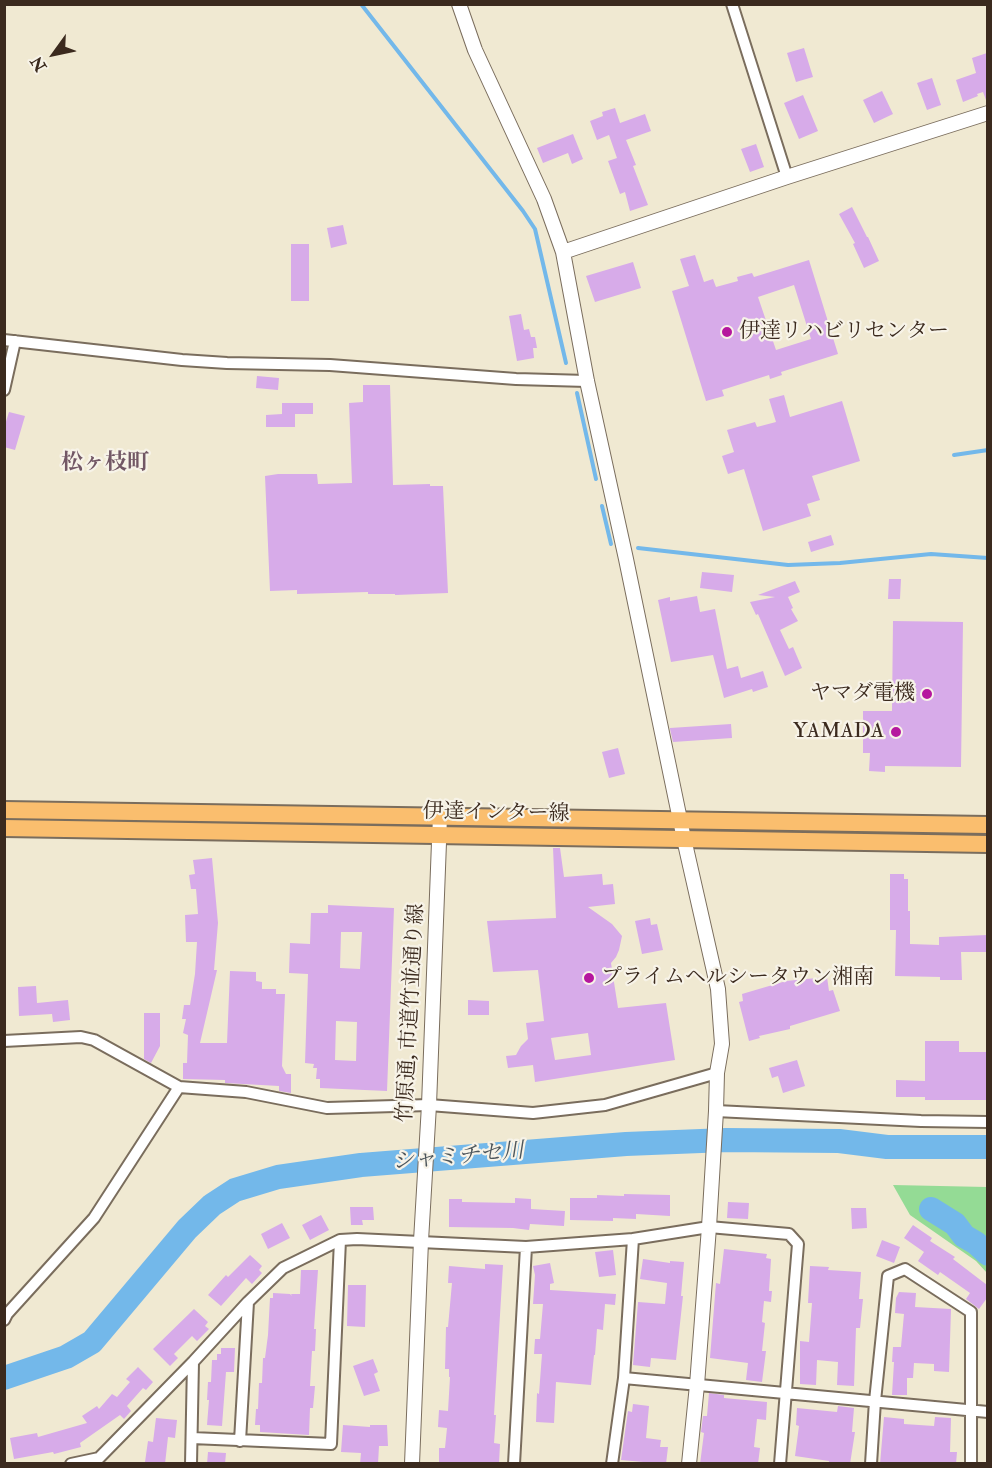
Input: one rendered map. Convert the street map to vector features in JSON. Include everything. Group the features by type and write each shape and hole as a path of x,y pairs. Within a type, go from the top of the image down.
{"main road":[{"name":"伊達インター線","path":"4,810 987,825"},
{"name":"伊達インター線","path":"4,828 987,844"}],"street":[{"path":"459,4 475,50 544,199 563,252 587,381 717,989 722,1044 717,1073 709,1227 689,1464"},
{"path":"732,4 787,177"},
{"path":"563,252 987,112"},
{"path":"4,390 10,341 182,360 330,365 516,380 587,381"},
{"name":"竹原通, 市道竹並通り線","path":"412,1464 441,835 440,816"},
{"path":"4,1041 81,1037 94,1040 178,1087 246,1092 327,1108 429,1105 532,1113 605,1105 717,1073"},
{"path":"4,1320 94,1218 178,1087"},
{"path":"716,1116 987,1122"},
{"path":"70,1464 99,1461 248,1302 283,1268 340,1240 421,1241 526,1247 633,1239 709,1227 789,1234 798,1244 780,1464"},
{"path":"612,1464 624,1378 633,1239"},
{"path":"192,1438 331,1444 340,1240"},
{"path":"514,1464 526,1247"},
{"path":"871,1464 888,1276 905,1269 971,1312 971,1464"},
{"path":"240,1441 248,1302"},
{"path":"191,1464 193,1362"},
{"path":"624,1378 987,1412"}],"green space":[{"path":"893,1185 987,1187 987,1273 976,1261 910,1215"}],"building":[{"path":"804,48 813,77 796,82 787,53"},
{"path":"987,53 987,100 983,92 963,102 956,80 976,73 972,58"},
{"path":"932,78 941,105 927,110 917,83"},
{"path":"882,91 893,114 874,123 863,100"},
{"path":"803,95 818,131 799,139 784,103"},
{"path":"615,108 620,123 645,114 651,131 626,140 648,205 630,211 625,192 620,194 608,161 617,158 609,135 597,140 590,121 603,116 602,112"},
{"path":"573,134 583,159 572,164 568,153 543,163 537,148"},
{"path":"756,144 764,167 750,172 741,149"},
{"path":"852,207 879,261 864,268 853,244 855,243 839,214"},
{"path":"343,225 347,244 331,248 327,228"},
{"path":"291,244 309,244 309,301 291,301"},
{"name":"伊達リハビリセンター","path":"695,255 704,282 713,279 716,287 738,281 737,277 752,273 754,277 809,260 838,354 781,372 782,375 770,379 769,375 722,390 724,396 706,401 672,291 689,286 680,259","holes":["794,285 811,339 776,350 758,297"]},
{"path":"633,262 641,288 595,302 586,276"},
{"path":"521,314 524,330 529,329 531,337 535,337 537,348 533,348 534,358 517,361 509,316"},
{"path":"257,376 279,378 278,390 256,388"},
{"path":"363,385 390,385 393,485 443,486 448,593 297,594 297,590 270,591 265,476 317,474 318,484 352,483 349,403 363,402"},
{"path":"784,395 790,417 842,401 860,461 812,476 820,500 807,504 811,516 763,531 744,469 728,474 722,456 734,452 727,430 755,422 757,427 776,422 769,399"},
{"path":"282,403 313,403 313,414 295,414 295,427 266,427 266,415 282,414"},
{"path":"9,412 25,416 15,450 4,447 4,428"},
{"path":"831,535 834,545 811,552 808,542"},
{"path":"702,572 734,575 732,592 700,588"},
{"path":"889,579 901,579 900,599 888,599"},
{"path":"795,581 800,592 788,597 793,608 791,609 798,621 780,630 789,649 793,647 802,668 785,676 758,614 756,615 750,602 775,597 758,595"},
{"path":"697,596 700,612 715,609 727,669 738,666 741,678 763,671 768,687 753,692 752,689 724,698 713,655 671,662 658,600 670,597 670,601"},
{"name":"ヤマダ電機","path":"893,621 963,622 961,767 885,766 885,772 869,771 870,753 863,753 863,711 892,711"},
{"path":"731,724 732,738 673,742 670,729 670,728"},
{"path":"618,748 625,774 609,778 602,752"},
{"name":"プライムヘルシータウン湘南","path":"553,848 560,848 564,877 602,874 603,885 613,884 615,904 588,907 612,924 622,936 619,950 611,963 618,1008 666,1003 675,1060 535,1082 533,1065 508,1068 506,1056 516,1055 528,1039 526,1023 544,1021 538,970 493,972 487,921 556,918","holes":["588,1033 591,1055 555,1060 551,1038"]},
{"path":"212,858 218,923 214,970 217,970 200,1043 227,1043 230,971 256,972 256,981 262,982 262,989 276,989 276,994 285,994 282,1066 286,1074 291,1074 291,1093 279,1091 279,1086 225,1083 225,1080 183,1079 183,1063 187,1063 188,1035 183,1033 186,1019 182,1019 184,1005 190,1005 197,942 186,942 185,915 198,914 196,889 191,889 189,875 195,874 193,860"},
{"path":"890,874 904,874 904,879 908,879 910,944 939,945 939,937 987,935 987,952 961,952 962,980 895,976 896,930 890,930"},
{"path":"328,905 394,908 387,1091 320,1088 320,1079 316,1079 317,1068 313,1068 314,1064 305,1063 308,974 289,973 290,943 310,944 311,913 328,913","holes":["341,932 362,932 360,969 340,968","336,1021 357,1022 356,1061 335,1060"]},
{"path":"650,918 651,925 657,924 663,950 642,954 635,921"},
{"path":"827,977 829,991 833,990 840,1011 749,1041 739,1002 743,1001 742,994 786,981"},
{"path":"36,986 37,1003 68,1000 70,1020 53,1022 52,1014 19,1016 18,987"},
{"path":"468,1000 489,1001 489,1015 468,1015"},
{"path":"144,1013 160,1013 160,1046 151,1063 144,1059"},
{"path":"925,1041 959,1041 959,1052 987,1052 987,1100 925,1100 925,1097 896,1097 896,1080 925,1081"},
{"path":"797,1060 805,1086 783,1093 778,1076 772,1078 769,1068"},
{"path":"624,1194 670,1195 670,1216 636,1214 636,1219 570,1220 570,1198 597,1198 597,1195 624,1196"},
{"path":"515,1198 531,1199 531,1209 565,1211 564,1226 530,1224 529,1230 449,1227 449,1199 462,1199 462,1202 515,1203"},
{"path":"728,1202 749,1203 748,1219 727,1218"},
{"path":"350,1207 373,1207 374,1220 362,1220 363,1225 351,1225"},
{"path":"851,1208 866,1208 867,1228 852,1229"},
{"path":"321,1215 329,1230 310,1240 302,1225"},
{"path":"282,1223 290,1238 268,1249 261,1234"},
{"path":"913,1225 932,1238 930,1241 955,1257 953,1259 987,1285 987,1298 979,1309 966,1299 970,1293 940,1272 938,1275 918,1261 924,1252 904,1238"},
{"path":"882,1240 900,1247 894,1263 876,1256"},
{"path":"724,1249 767,1254 766,1258 771,1259 769,1291 772,1291 771,1302 764,1301 762,1322 765,1323 762,1351 766,1351 762,1382 746,1380 748,1363 710,1358 716,1283 720,1284"},
{"path":"613,1250 616,1275 599,1277 595,1252"},
{"path":"250,1255 262,1266 259,1270 262,1273 252,1284 246,1278 221,1306 208,1295 226,1275 228,1277"},
{"path":"643,1259 670,1263 670,1261 684,1262 676,1360 651,1358 650,1367 633,1365 638,1302 665,1304 667,1283 640,1279"},
{"path":"550,1263 554,1283 550,1284 550,1290 616,1294 615,1305 605,1304 603,1330 597,1329 591,1385 556,1382 554,1423 536,1422 542,1354 534,1354 535,1339 540,1339 543,1304 533,1304 535,1275 533,1266"},
{"path":"485,1264 503,1265 494,1415 496,1415 494,1443 500,1444 499,1464 439,1464 439,1448 445,1448 447,1428 438,1427 439,1410 448,1411 450,1377 449,1369 445,1369 446,1327 448,1327 452,1283 448,1283 449,1266 485,1269"},
{"path":"810,1266 829,1267 828,1270 861,1272 859,1299 863,1299 860,1328 856,1328 854,1386 837,1385 838,1362 817,1360 816,1385 800,1384 800,1341 809,1342 812,1303 808,1303"},
{"path":"301,1270 318,1270 314,1329 316,1329 315,1351 312,1351 310,1386 315,1386 313,1408 310,1408 309,1435 260,1432 260,1425 255,1425 256,1409 258,1409 259,1383 262,1383 270,1298 273,1298 273,1293 292,1296 291,1294 300,1294"},
{"path":"348,1285 366,1285 365,1327 347,1326"},
{"path":"899,1292 916,1293 915,1307 951,1309 949,1372 934,1371 934,1364 914,1363 913,1378 907,1378 907,1395 892,1395 893,1347 901,1347 904,1314 895,1313 896,1298"},
{"path":"194,1309 208,1322 205,1326 209,1329 197,1341 192,1336 174,1354 178,1358 170,1366 153,1349"},
{"path":"221,1348 235,1348 234,1372 226,1372 222,1426 207,1425 208,1382 211,1382 212,1360 217,1360 217,1354 221,1354"},
{"path":"373,1359 378,1372 374,1374 380,1391 364,1396 353,1366"},
{"path":"138,1367 153,1382 146,1390 143,1388 127,1406 131,1411 124,1419 120,1415 80,1443 81,1447 54,1454 53,1452 14,1459 10,1438 37,1433 38,1437 87,1423 82,1416 97,1406 99,1409 112,1394 117,1397 130,1382 126,1379"},
{"path":"709,1393 724,1395 724,1398 767,1402 766,1420 757,1419 754,1447 760,1448 758,1464 700,1464 704,1433 701,1432 703,1416 707,1416"},
{"path":"633,1404 649,1406 646,1438 661,1440 660,1447 668,1447 666,1464 621,1460 628,1411 632,1412"},
{"path":"838,1406 854,1408 852,1432 855,1432 850,1464 829,1464 829,1461 795,1456 799,1426 796,1425 797,1408 837,1412"},
{"path":"884,1417 904,1419 904,1424 934,1426 935,1417 951,1418 950,1452 957,1452 956,1464 880,1464"},
{"path":"156,1418 177,1420 175,1438 168,1437 165,1464 145,1462 148,1441 153,1442"},
{"path":"343,1425 370,1427 370,1425 387,1425 388,1446 379,1446 378,1464 360,1464 361,1453 341,1452"},
{"path":"208,1452 226,1453 225,1464 207,1464"}],"waterway":[{"path":"361,4 535,229 566,363"},
{"path":"577,393 596,479"},
{"path":"954,455 988,450"},
{"path":"602,506 611,544"},
{"path":"638,548 788,565 840,563 931,554 988,558"},
{"name":"シャミチセ川","path":"4,1378 66,1357 92,1342 187,1229 212,1205 235,1190 278,1177 361,1165 626,1144 726,1140 839,1141 887,1147 988,1147"},
{"path":"931,1209 955,1224 964,1236 988,1254"}],"place":[{"name":"伊達リハビリセンター","path":"727,332"},
{"name":"ヤマダ電機","path":"927,694"},
{"name":"YAMADA","path":"896,732"},
{"name":"プライムヘルシータウン湘南","path":"589,978"}],"district":[{"name":"松ヶ枝町","path":"105,464"}]}
